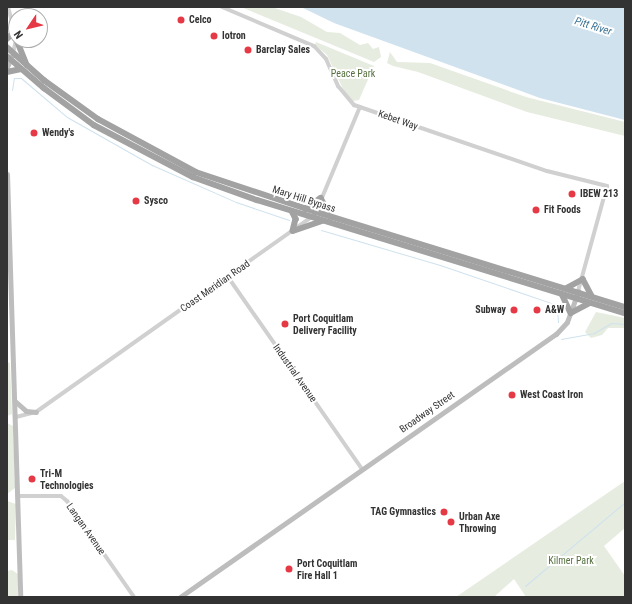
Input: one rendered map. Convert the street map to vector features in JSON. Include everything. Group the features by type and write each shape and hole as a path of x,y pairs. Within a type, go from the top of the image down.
{"highway":[{"name":"Mary Hill Bypass","path":"7,47 28,66 98,119 162,156 226,183 305,209 625,307"},
{"path":"20,48 28,66"},
{"name":"Mary Hill Bypass","path":"9,57 21,69 77,113 147,156 221,188 322,221 625,313"},
{"path":"7,72 21,69"},
{"path":"305,209 321,198 331,217"},
{"path":"292,211 296,219 293,231"},
{"path":"293,231 322,221"},
{"path":"567,288 583,279 592,296"},
{"path":"562,294 571,313 590,303"}],"main road":[{"path":"7,68 9,57 13,53"},
{"path":"7,174 19,496 20,597"},
{"name":"Broadway Street","path":"180,597 556,334 571,313 578,292"},
{"path":"16,402 26,412 36,412"}],"street":[{"name":"Kebet Way","path":"222,7 314,46 326,59 341,92 360,107 547,171 607,186"},
{"path":"13,53 15,48"},
{"name":"Coast Meridian Road","path":"16,417 36,412 311,217 316,212 360,107"},
{"name":"Broadway Street","path":"578,292 583,279 607,186"},
{"name":"Industrial Avenue","path":"228,277 362,469"},
{"name":"Langan Avenue","path":"19,496 61,496 67,501 134,597"}],"green space":[{"path":"241,7 272,7 301,17 327,32 340,33 360,45 368,43 373,49 379,47 381,57 374,62"},
{"name":"Peace Park","path":"316,42 374,66 359,100 353,101 344,91 327,55 315,45"},
{"path":"390,52 397,62 430,63 526,97 625,122 625,136 527,112 418,72 393,66 387,63"},
{"path":"596,312 625,318 625,328 608,328 602,335 591,338 585,332"},
{"path":"7,362 10,363 12,414 7,416"},
{"path":"7,423 13,426 15,488 7,494"},
{"name":"Kilmer Park","path":"625,481 625,528 604,546 625,576 625,597 526,597 514,579 494,597 456,597"},
{"path":"7,501 16,504 15,540 7,540"},
{"path":"12,570 18,574 18,597 7,597 7,571"}],"water":[{"name":"Pitt River","path":"301,7 625,7 625,120 540,98 334,23"}],"waterway":[{"path":"12,90 14,78 21,78 67,117 152,165 236,202 289,220"},
{"path":"321,230 440,265 551,303 557,308 558,322"},
{"path":"561,339 594,333 611,323 625,324"},
{"path":"525,586 625,502"}],"place":[{"name":"Celco","path":"181,20"},
{"name":"Iotron","path":"214,36"},
{"name":"Barclay Sales","path":"248,50"},
{"name":"Wendy's","path":"34,133"},
{"name":"IBEW 213","path":"572,194"},
{"name":"Sysco","path":"136,201"},
{"name":"Fit Foods","path":"536,210"},
{"name":"Subway","path":"514,310"},
{"name":"A&W","path":"537,310"},
{"name":"Port Coquitlam Delivery Facility","path":"285,324"},
{"name":"West Coast Iron","path":"512,395"},
{"name":"Tri-M Technologies","path":"32,479"},
{"name":"TAG Gymnastics","path":"444,512"},
{"name":"Urban Axe Throwing","path":"451,522"},
{"name":"Port Coquitlam Fire Hall 1","path":"289,569"}]}
